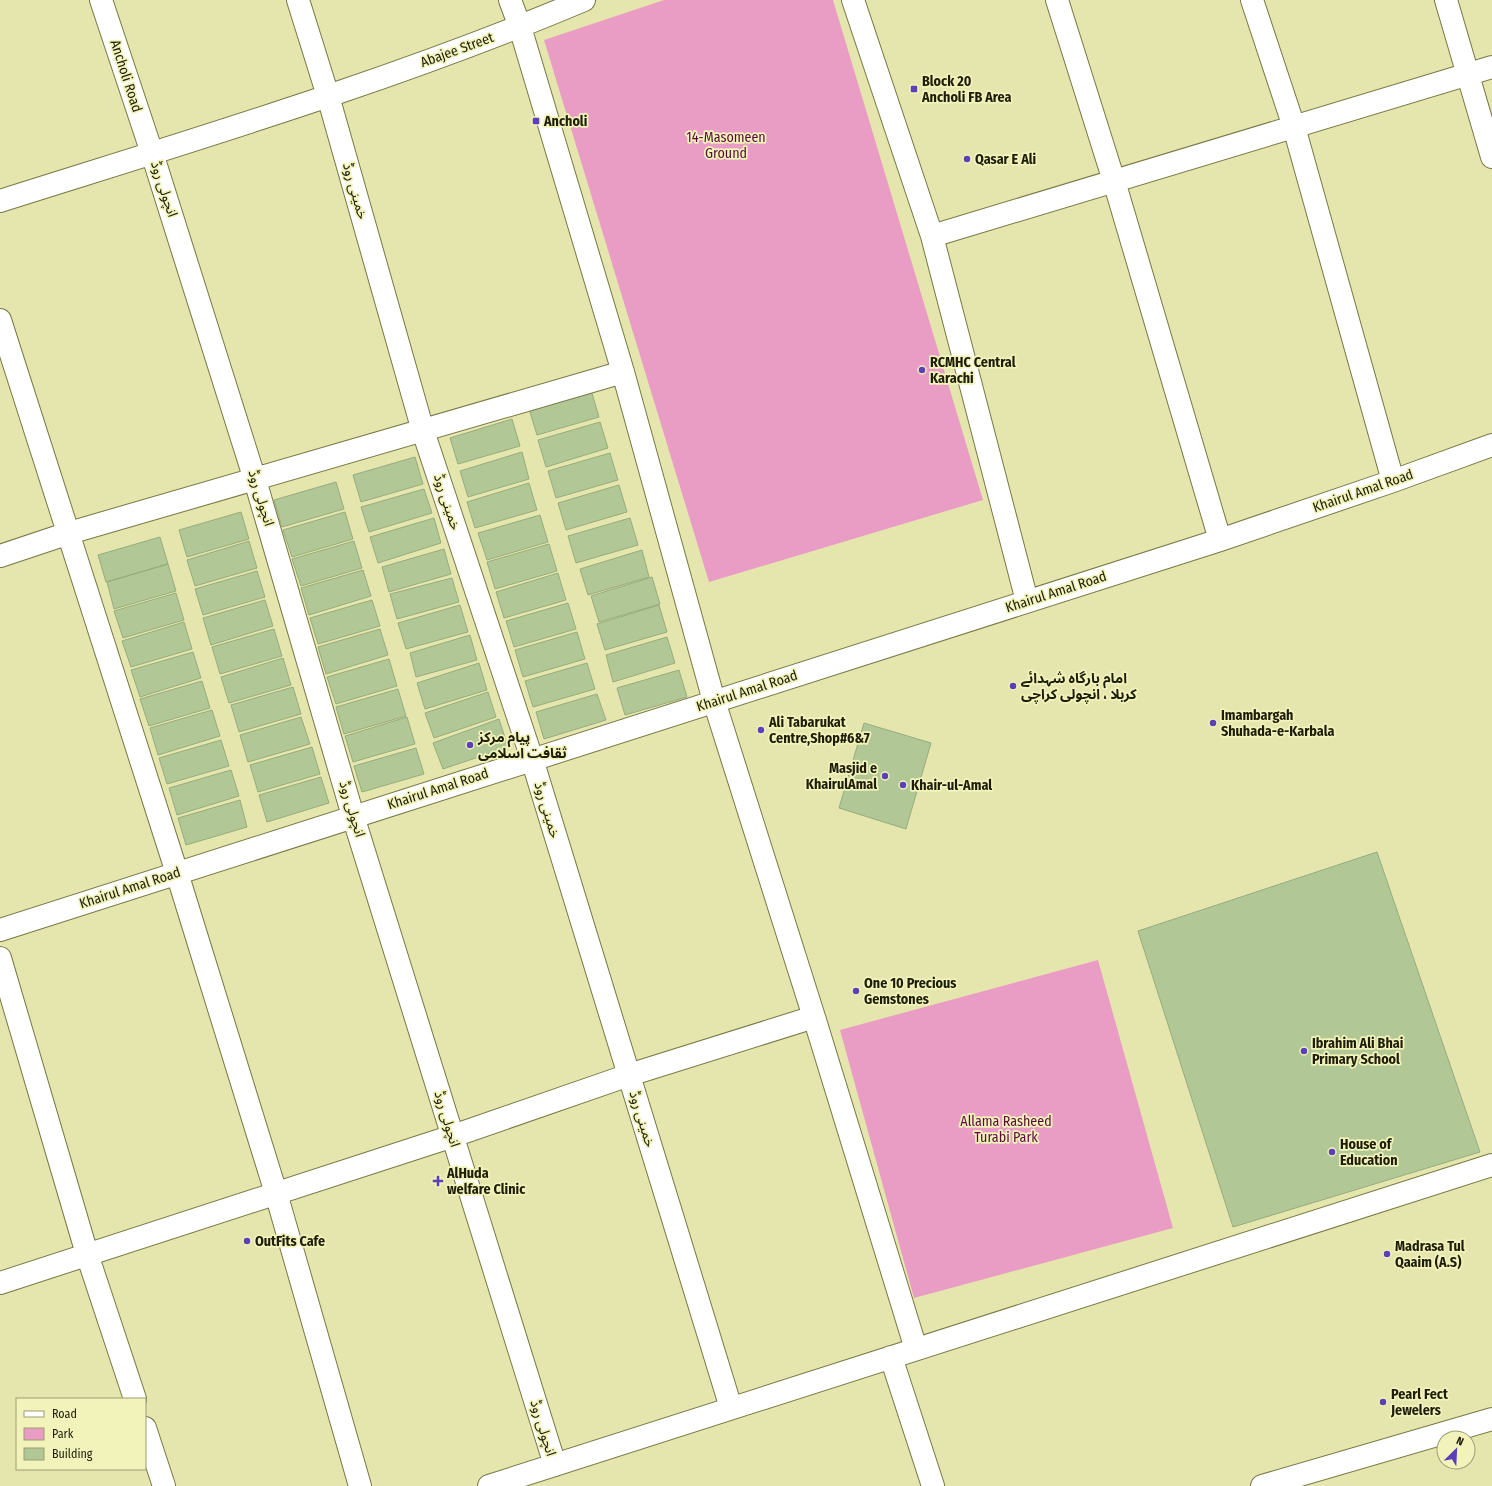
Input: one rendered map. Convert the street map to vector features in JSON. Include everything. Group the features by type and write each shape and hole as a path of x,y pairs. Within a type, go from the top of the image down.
{"street":[{"name":"Ancholi Road","path":"101,0 152,153"},
{"name":"خمینی روڈ","path":"298,0 328,96 423,431 532,760 731,1408"},
{"path":"510,0 520,27 623,372 714,701 814,1017 916,1349"},
{"name":"Abajee Street","path":"0,201 328,96 520,27 584,0"},
{"path":"853,0 932,236 1027,601"},
{"path":"1057,0 1114,181 1220,540"},
{"path":"1252,0 1294,126 1393,481"},
{"path":"1446,0 1492,157"},
{"path":"932,236 1492,67"},
{"name":"انچولی روڈ","path":"152,153 255,480 354,816 555,1465"},
{"path":"0,320 177,873 276,1193 360,1486"},
{"path":"0,556 69,533 623,372"},
{"name":"Khairul Amal Road","path":"0,930 1220,540 1492,446"},
{"path":"0,958 87,1254 135,1398"},
{"path":"0,1283 453,1136 629,1075 814,1017"},
{"path":"489,1486 1492,1165"},
{"path":"891,1357 933,1486"},
{"path":"1262,1486 1492,1419"},
{"path":"146,1431 164,1486"}],"green space":[{"name":"14-Masomeen Ground","path":"664,0 833,0 983,500 709,582 544,40"},
{"name":"Allama Rasheed Turabi Park","path":"1098,960 1173,1228 914,1298 840,1030"}],"building":[{"path":"591,390 599,417 537,435 529,409"},
{"path":"512,419 520,446 458,464 450,438"},
{"path":"600,422 608,448 546,467 538,440"},
{"path":"522,452 529,479 468,497 460,471"},
{"path":"610,453 618,480 556,498 548,471"},
{"path":"415,457 423,484 361,502 353,475"},
{"path":"336,482 344,509 282,527 274,500"},
{"path":"529,483 537,510 475,528 467,502"},
{"path":"619,485 627,512 566,530 558,503"},
{"path":"424,489 432,513 369,532 361,507"},
{"path":"241,512 249,539 187,557 179,530"},
{"path":"345,512 353,539 292,557 283,530"},
{"path":"540,515 548,542 487,560 478,533"},
{"path":"434,518 441,543 378,563 370,537"},
{"path":"630,518 638,545 576,563 568,536"},
{"path":"160,537 168,564 106,582 98,555"},
{"path":"249,541 257,568 195,586 187,560"},
{"path":"354,541 362,568 301,586 292,559"},
{"path":"549,544 557,571 495,589 487,562"},
{"path":"444,549 451,574 389,592 382,567"},
{"path":"642,550 649,577 588,595 580,569"},
{"path":"168,564 176,591 114,609 107,582"},
{"path":"363,570 371,596 309,615 301,588"},
{"path":"257,571 265,597 203,615 195,589"},
{"path":"558,573 566,600 504,618 496,592"},
{"path":"652,577 660,604 599,622 591,596"},
{"path":"452,578 459,602 397,619 390,594"},
{"path":"176,593 184,620 123,638 114,611"},
{"path":"265,600 273,626 211,645 203,618"},
{"path":"372,600 380,626 318,644 310,618"},
{"path":"568,603 576,629 514,647 506,621"},
{"path":"460,605 468,632 406,649 398,623"},
{"path":"659,605 667,632 605,650 597,624"},
{"path":"184,622 192,649 131,667 122,641"},
{"path":"274,629 282,656 220,674 212,647"},
{"path":"380,629 388,655 326,674 318,647"},
{"path":"577,632 585,659 523,677 515,650"},
{"path":"470,635 477,660 416,677 410,653"},
{"path":"667,637 675,663 613,682 606,655"},
{"path":"193,652 201,678 140,697 131,670"},
{"path":"283,658 291,685 229,703 221,677"},
{"path":"389,659 397,686 336,704 327,677"},
{"path":"479,663 487,690 425,709 417,683"},
{"path":"587,663 595,689 533,707 525,681"},
{"path":"679,670 687,697 625,715 617,688"},
{"path":"202,681 210,708 149,726 140,699"},
{"path":"293,687 301,714 239,732 231,705"},
{"path":"398,689 406,716 344,734 336,707"},
{"path":"488,692 496,717 434,738 425,713"},
{"path":"597,694 606,720 544,739 536,712"},
{"path":"212,710 220,736 158,755 150,728"},
{"path":"301,717 310,744 248,762 240,735"},
{"path":"407,717 415,744 353,762 345,736"},
{"name":"پيام مركز ثقافت اسلامى","path":"499,719 508,747 443,769 433,743"},
{"name":"Masjid e KhairulAmal","path":"864,723 931,743 906,829 839,808"},
{"path":"221,740 229,766 167,784 159,758"},
{"path":"312,747 320,774 258,792 250,765"},
{"path":"416,748 424,774 362,792 354,766"},
{"path":"231,770 239,796 177,815 169,788"},
{"path":"321,777 329,803 267,822 259,795"},
{"path":"240,800 247,827 186,845 178,818"},
{"path":"1377,852 1480,1152 1233,1227 1138,931"}],"place":[{"name":"Block 20 Ancholi FB Area","path":"914,89"},
{"name":"Ancholi","path":"536,121"},
{"name":"Qasar E Ali","path":"967,159"},
{"name":"RCMHC Central Karachi","path":"922,370"},
{"name":"امام بارگاہ شہدائے کربلا ، انچولی کراچی","path":"1013,686"},
{"name":"Imambargah Shuhada-e-Karbala","path":"1213,723"},
{"name":"Ali Tabarukat Centre,Shop#6&7","path":"761,730"},
{"name":"پيام مركز ثقافت اسلامى","path":"470,745"},
{"name":"Masjid e KhairulAmal","path":"885,776"},
{"name":"Khair-ul-Amal","path":"903,785"},
{"name":"One 10 Precious Gemstones","path":"856,991"},
{"name":"Ibrahim Ali Bhai Primary School","path":"1304,1051"},
{"name":"House of Education","path":"1332,1152"},
{"name":"AlHuda welfare Clinic","path":"438,1181"},
{"name":"OutFits Cafe","path":"247,1241"},
{"name":"Madrasa Tul Qaaim (A.S)","path":"1387,1254"},
{"name":"Pearl Fect Jewelers","path":"1383,1402"}]}
